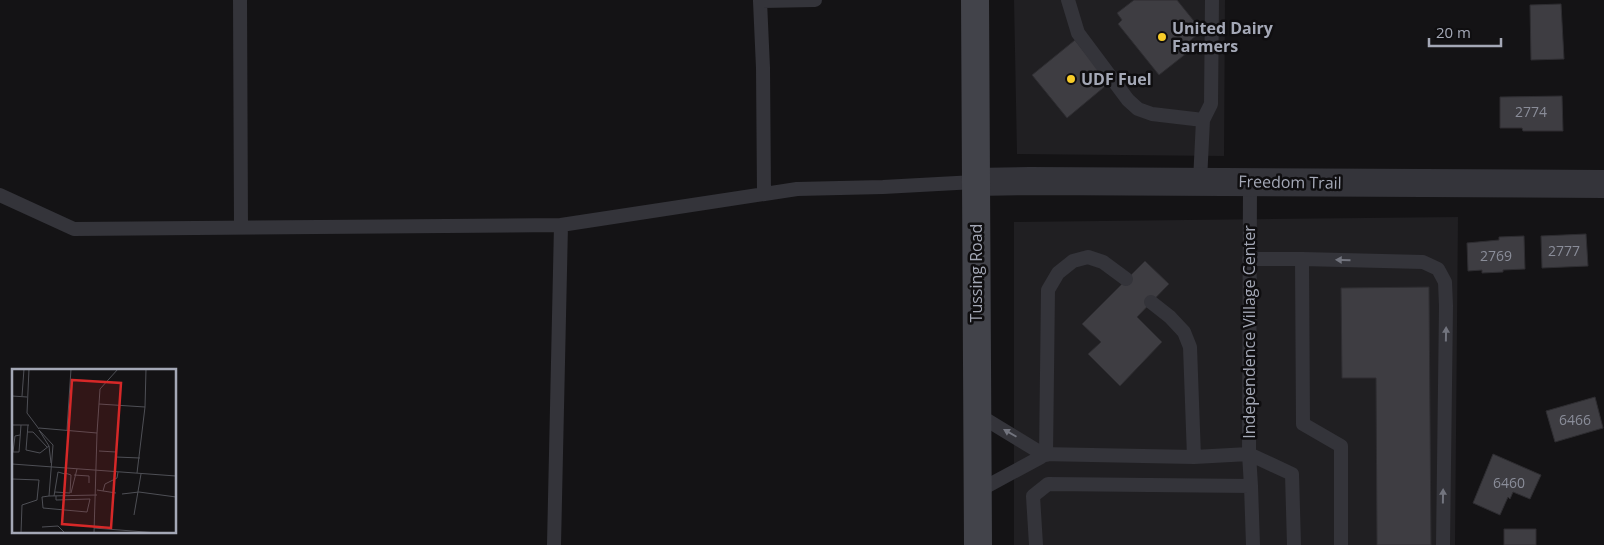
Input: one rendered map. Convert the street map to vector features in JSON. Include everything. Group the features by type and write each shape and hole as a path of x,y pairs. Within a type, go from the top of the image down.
{"main road":[{"name":"Tussing Road","path":"975,0 978,545"}],"street":[{"name":"Freedom Trail","path":"975,182 1250,181 1604,184"}],"lane":[{"path":"240,0 241,227"},
{"path":"764,194 760,1 815,0"},
{"path":"1068,0 1078,32 1128,100 1138,109 1152,114 1203,120"},
{"path":"1200,181 1203,120 1211,104 1212,0"},
{"name":"Independence Village Center","path":"1250,181 1249,454 1292,474 1294,545"},
{"path":"0,195 74,229 561,225 797,189 883,188 975,182"},
{"path":"554,545 561,225"},
{"path":"1044,455 1048,290 1058,273 1074,261 1088,258 1103,262 1126,279"},
{"path":"1250,259 1423,262 1438,269 1445,282 1446,306 1443,545"},
{"path":"1302,259 1303,424 1341,446 1341,545"},
{"path":"1152,302 1184,332 1190,347 1194,457"},
{"path":"977,414 1031,445 1044,455"},
{"path":"978,491 1044,455 1194,457 1249,454 1253,545"},
{"path":"1036,545 1033,496 1048,484 1251,486"}],"shaded area":[{"path":"1014,0 1225,0 1224,156 1017,154"},
{"path":"1458,217 1455,545 1014,545 1014,222"}],"building":[{"name":"United Dairy Farmers","path":"1134,0 1177,0 1202,31 1187,43 1192,49 1159,75 1118,24 1122,20 1117,13"},
{"path":"1561,4 1564,59 1531,60 1530,5"},
{"name":"UDF Fuel","path":"1075,40 1109,83 1067,118 1032,75"},
{"path":"1562,96 1563,131 1523,131 1522,128 1500,128 1500,97"},
{"path":"1586,234 1588,266 1542,268 1541,236"},
{"path":"1524,236 1525,269 1482,273 1482,270 1468,271 1467,243 1499,240 1499,237"},
{"path":"1145,261 1169,284 1137,317 1162,342 1120,386 1088,354 1101,342 1082,324"},
{"path":"1429,287 1431,545 1377,545 1376,378 1342,378 1341,288"},
{"path":"1595,397 1603,428 1555,442 1546,411"},
{"path":"1493,454 1541,475 1530,499 1513,492 1510,499 1508,497 1500,515 1473,503"},
{"path":"1504,529 1536,529 1536,545 1504,545"}],"place":[{"name":"United Dairy Farmers","path":"1162,37"},
{"name":"UDF Fuel","path":"1071,79"}]}
